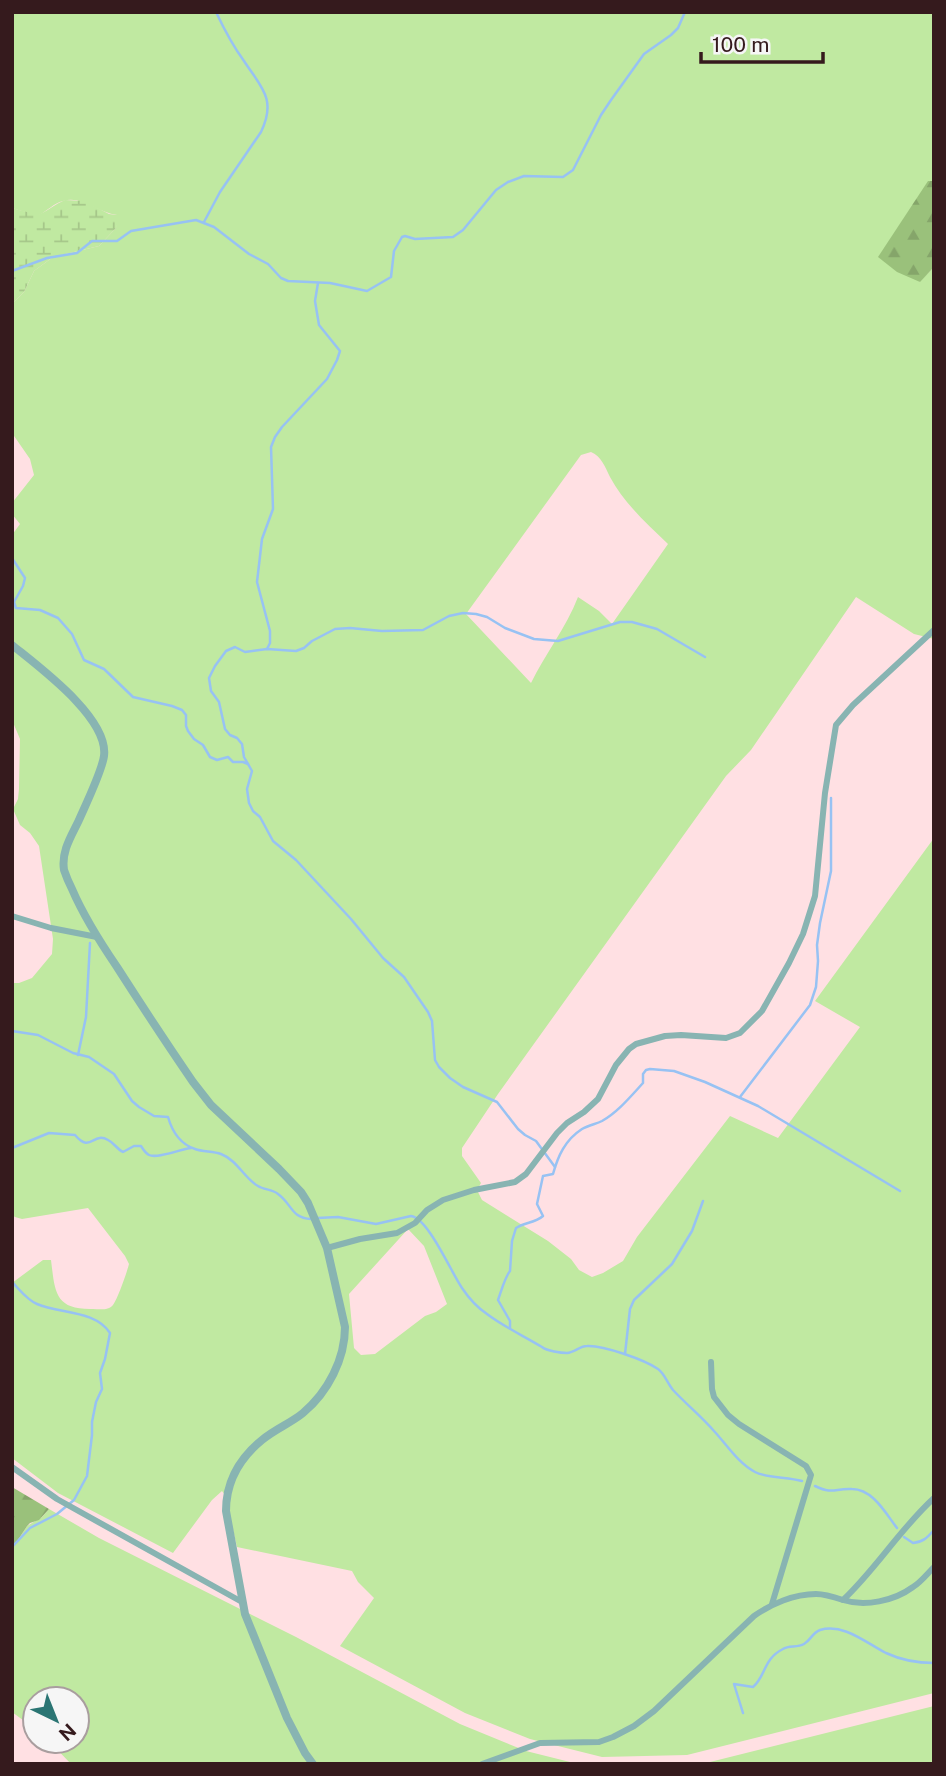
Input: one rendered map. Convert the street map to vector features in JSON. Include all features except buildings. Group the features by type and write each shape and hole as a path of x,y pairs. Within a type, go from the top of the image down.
{"street":[{"path":"327,1248 360,1238 397,1233 415,1223 443,1200 516,1182 526,1174 566,1123 598,1100 616,1065 636,1044 665,1036 726,1038 740,1033 762,1011 803,933 815,896 825,793 836,725 853,705 934,630"},
{"path":"12,645 76,701 102,735 102,763 66,847 64,859 65,871 80,908 174,1054 205,1097 301,1192 327,1248 345,1327 341,1357 313,1403 302,1414 262,1439 236,1470 229,1488 226,1511 242,1602 279,1701 296,1738 313,1764"},
{"path":"12,916 51,928 97,937"},
{"path":"711,1362 712,1389 728,1415 810,1471 772,1604"},
{"path":"12,1467 57,1499 242,1602"},
{"path":"843,1600 934,1498"},
{"path":"482,1764 540,1743 599,1742 634,1726 754,1616 772,1604 814,1594 855,1604 890,1599 916,1586 934,1567"}],"green space":[{"path":"12,12 934,12 934,181 928,181 919,282 934,267 934,639 914,634 856,597 751,750 726,776 498,1094 462,1148 462,1156 481,1183 477,1190 482,1200 548,1241 571,1259 579,1270 592,1277 623,1261 637,1237 730,1116 778,1138 860,1027 815,1001 934,838 934,1693 687,1755 602,1757 530,1739 465,1713 340,1646 374,1598 358,1582 352,1571 237,1547 222,1491 212,1500 173,1553 58,1493 12,1458 12,1283 43,1260 51,1260 56,1289 64,1302 80,1308 106,1309 115,1302 129,1264 88,1208 22,1219 12,1215 12,983 32,978 52,954 53,939 39,846 20,825 13,809 19,789 20,739 12,720 12,535 20,524 12,514 12,503 34,475 30,459 12,433 12,304 24,292 34,271 53,257 99,246 116,228 117,215 77,200 57,203 38,216 12,208","holes":["591,452 601,459 629,504 668,544 612,624 578,597 531,683 466,614 581,455","408,1229 424,1246 447,1304 425,1316 375,1354 361,1355 354,1348 349,1294"]},
{"path":"928,181 934,181 934,267 920,282 897,272 878,257"},
{"path":"65,200 84,201 109,214 117,215 116,228 99,246 53,257 34,271 24,292 12,304 12,208 38,215"},
{"path":"12,1487 49,1509 39,1520 27,1526 12,1549"},
{"path":"49,1509 99,1538 296,1637 460,1724 526,1751 578,1764 71,1764 62,1755 91,1755 91,1685 21,1685 21,1719 12,1712 12,1549 27,1526"},
{"path":"934,1706 934,1764 702,1764"}],"waterway":[{"path":"204,222 220,192 261,132 267,111 267,102 261,86 232,43 216,12"},
{"path":"12,271 47,258 77,253 92,241 117,241 131,231 196,220 214,227 288,281 330,283 367,291 391,277 394,251 402,237 453,237 463,230 496,190 508,182 524,176 563,177 573,170 611,100 644,54 678,28 685,12"},
{"path":"267,649 270,631 257,582 262,539 273,509 271,447 282,427 327,379 340,351 319,325 315,301 318,283"},
{"path":"12,558 25,578 14,602 16,608 40,610 58,618 72,634 84,660 104,669 133,697 182,710 186,715 188,731 203,745 210,757 217,760 228,757 233,762 248,764"},
{"path":"555,1167 536,1141 518,1129 497,1102 463,1087 439,1067 435,1060 432,1021 404,977 383,958 296,860 273,841 249,803 247,789 252,771 244,757 242,744 225,729 219,702 211,691 209,678 226,651 235,647 245,652 267,649 296,651 335,629 423,630 449,616 463,613 487,617 505,628 534,639 558,641 620,622 632,622 657,629 705,657"},
{"path":"740,1097 810,1005 816,987 817,945 831,871 831,798"},
{"path":"78,1055 86,1017 90,943"},
{"path":"12,1031 38,1035 73,1053 89,1057 114,1074 139,1107 154,1116 168,1117 174,1132 185,1144 227,1157 253,1183 276,1192 295,1213 311,1219"},
{"path":"510,1328 510,1321 498,1300 510,1271 512,1241 516,1228 543,1216 537,1204 543,1176 553,1174 563,1149 576,1133 602,1121 624,1104 643,1083 646,1070 674,1071 758,1106 900,1191"},
{"path":"12,1148 49,1133 75,1135 85,1143 103,1138 123,1152 134,1146 141,1146 146,1153 153,1156 191,1148"},
{"path":"625,1354 630,1309 634,1300 672,1264 692,1231 703,1201"},
{"path":"317,1218 338,1217 376,1224 411,1216 418,1219 432,1235 464,1291 494,1319 551,1351 567,1353 584,1346 594,1346 652,1365 749,1468 765,1475 802,1481"},
{"path":"12,1282 33,1302 96,1320 110,1333 100,1373 102,1389 92,1422 87,1476 74,1500 57,1514 30,1528 12,1547"},
{"path":"815,1486 826,1490 852,1489 866,1493 878,1503 897,1528"},
{"path":"904,1537 913,1543 925,1539 934,1530"},
{"path":"12,1567 12,1585"},
{"path":"743,1713 734,1684 753,1687 777,1653 785,1648 804,1644 820,1630 838,1629 897,1658 934,1663"}]}
